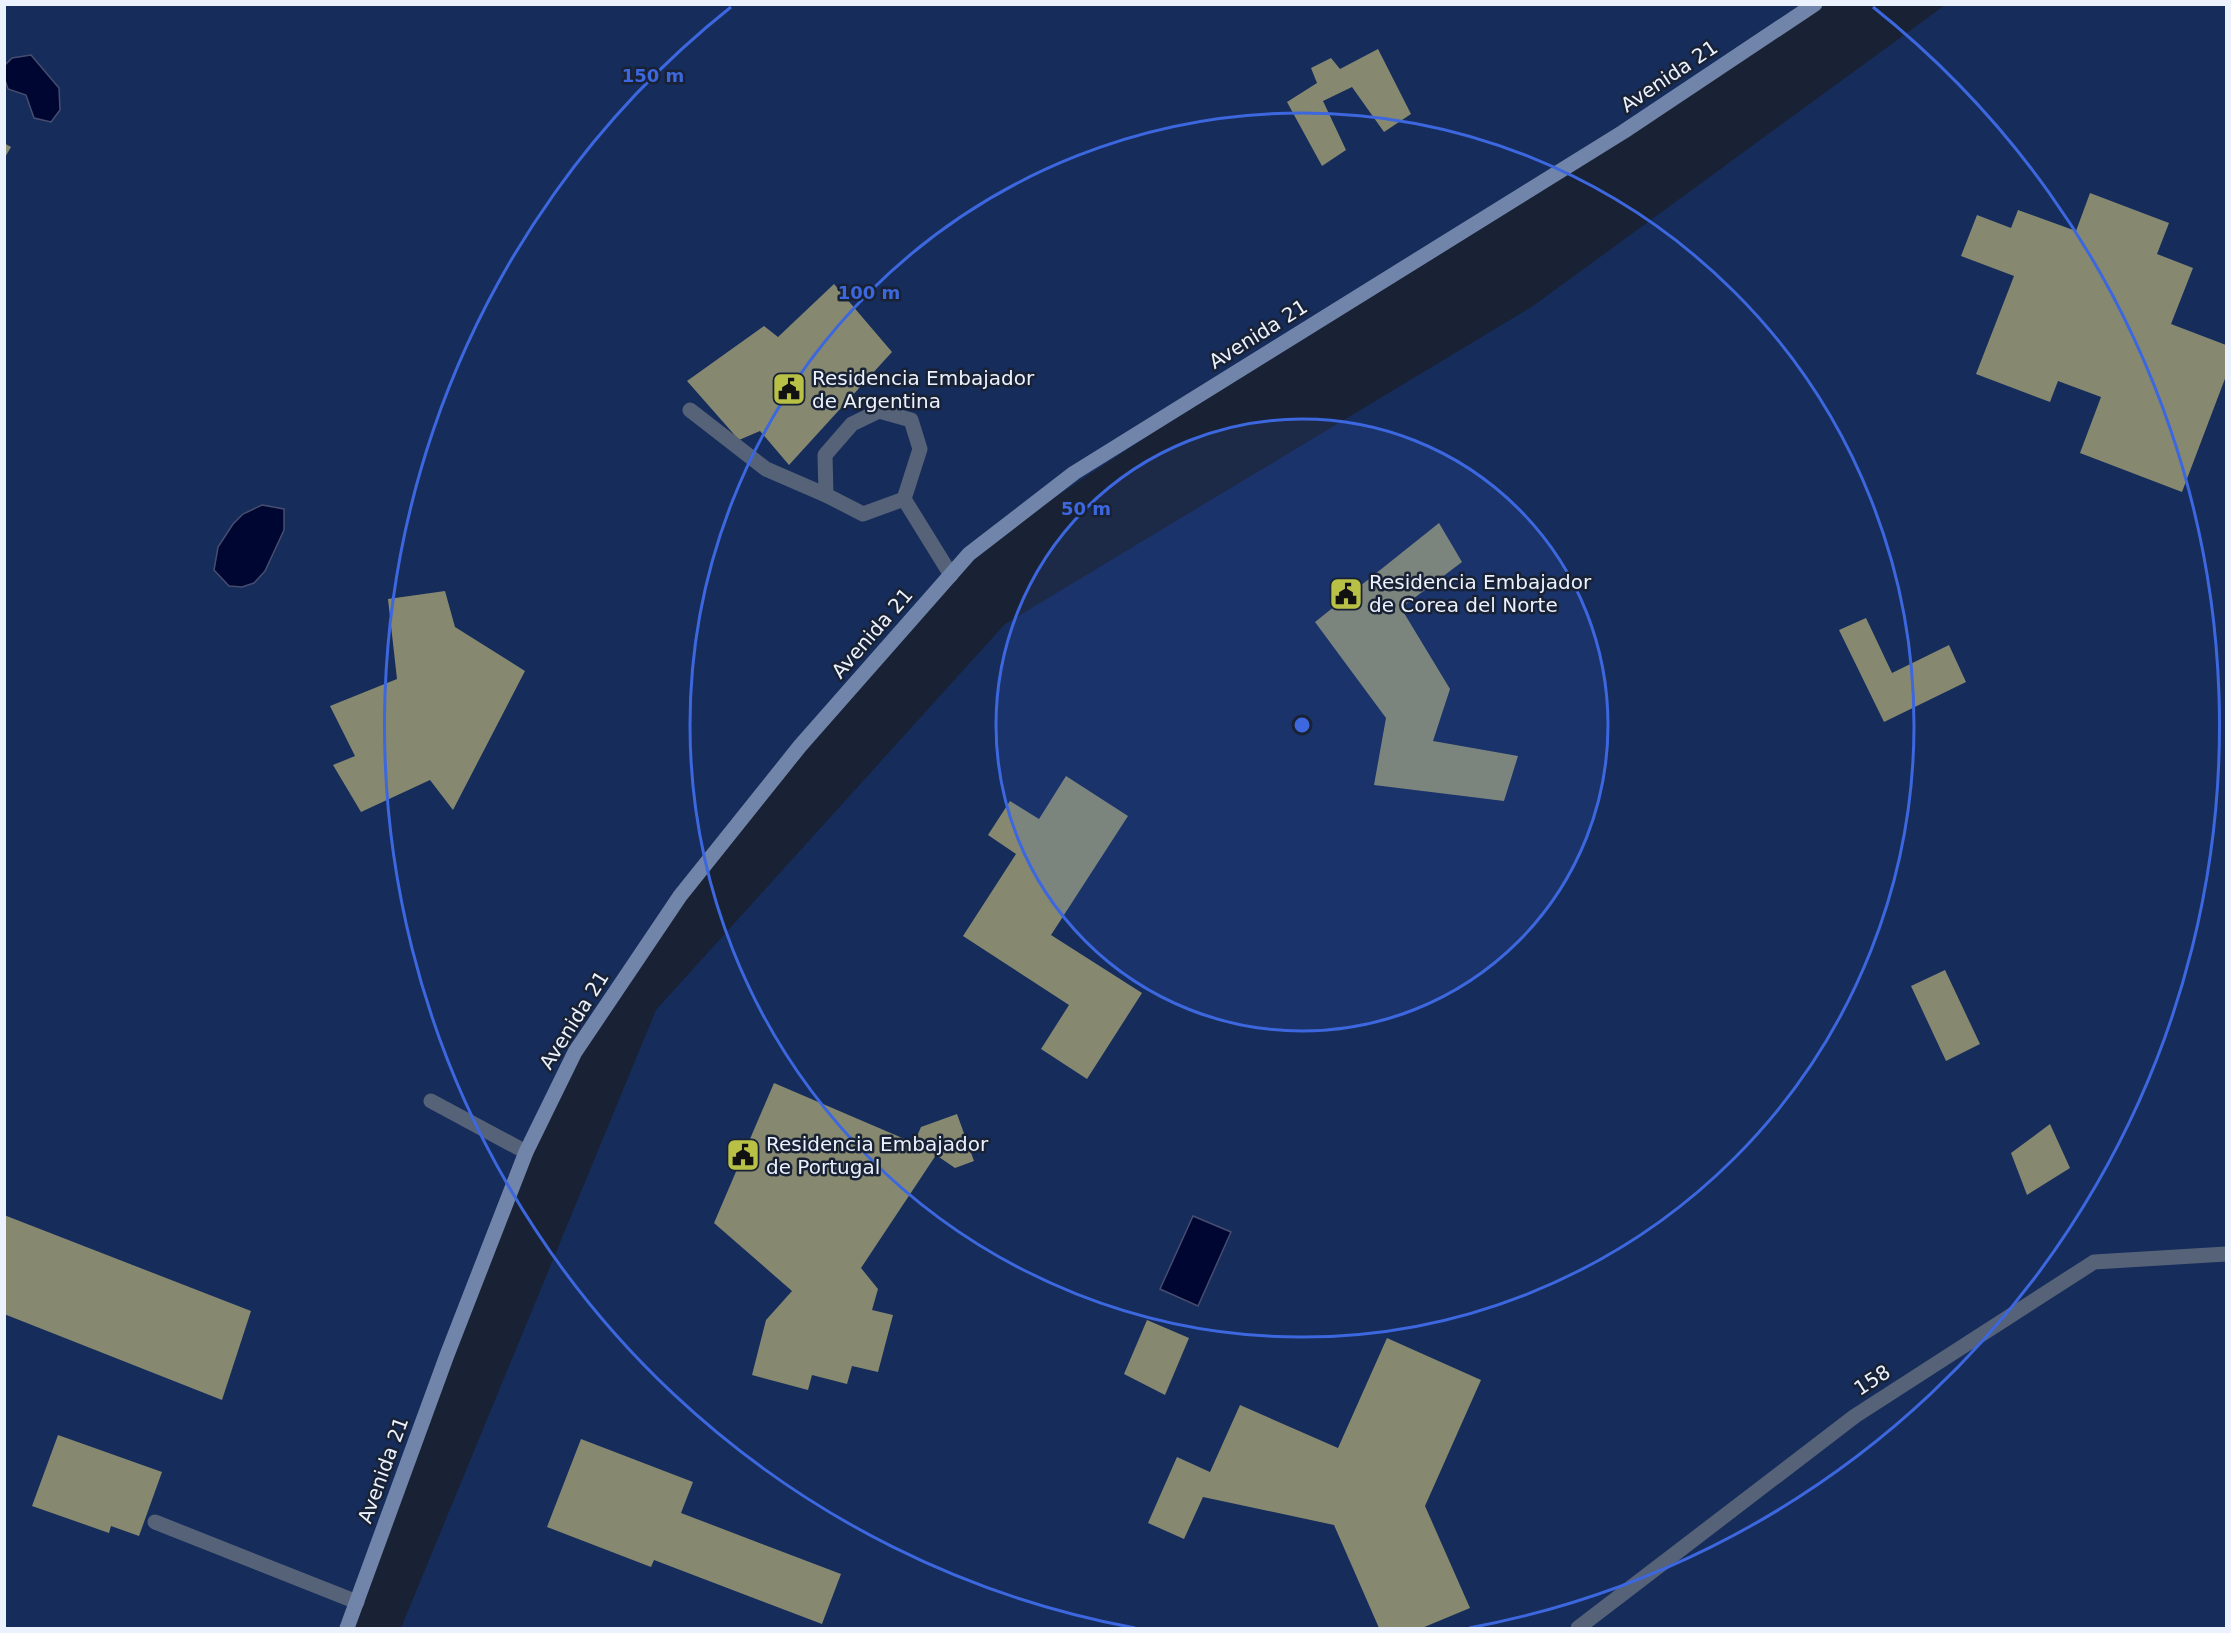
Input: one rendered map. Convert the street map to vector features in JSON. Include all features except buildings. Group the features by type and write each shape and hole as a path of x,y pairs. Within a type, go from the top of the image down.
{"main road":[{"name":"Avenida 21","path":"347,1629 447,1355 526,1152 575,1052 680,896 800,746 969,554 1074,473 1613,138 1815,4"}],"street":[{"path":"690,410 766,469 863,514 904,499"},
{"path":"826,495 825,455 852,424 879,411 911,420 920,448 904,499 951,575"},
{"path":"431,1101 526,1152"},
{"name":"158","path":"1578,1629 1855,1416 2094,1262 2226,1254"},
{"path":"155,1522 357,1602"}],"shaded area":[{"path":"5,5 1815,5 1360,296 969,554 680,896 575,1052 531,1141 347,1628 5,1628"},
{"path":"1945,5 2226,5 2226,1628 401,1628 656,1010 1005,624 1533,306"},
{"path":"31,55 59,88 60,110 51,122 34,118 26,95 8,89 5,80 5,65 12,58"},
{"path":"262,505 284,509 284,530 265,571 254,583 242,587 229,586 214,570 218,547 233,524 243,514"},
{"path":"1193,1216 1231,1232 1198,1306 1160,1289"}],"place":[{"name":"Residencia Embajador de Argentina","path":"789,389"},
{"name":"Residencia Embajador de Corea del Norte","path":"1346,594"},
{"name":"Residencia Embajador de Portugal","path":"743,1155"}]}
